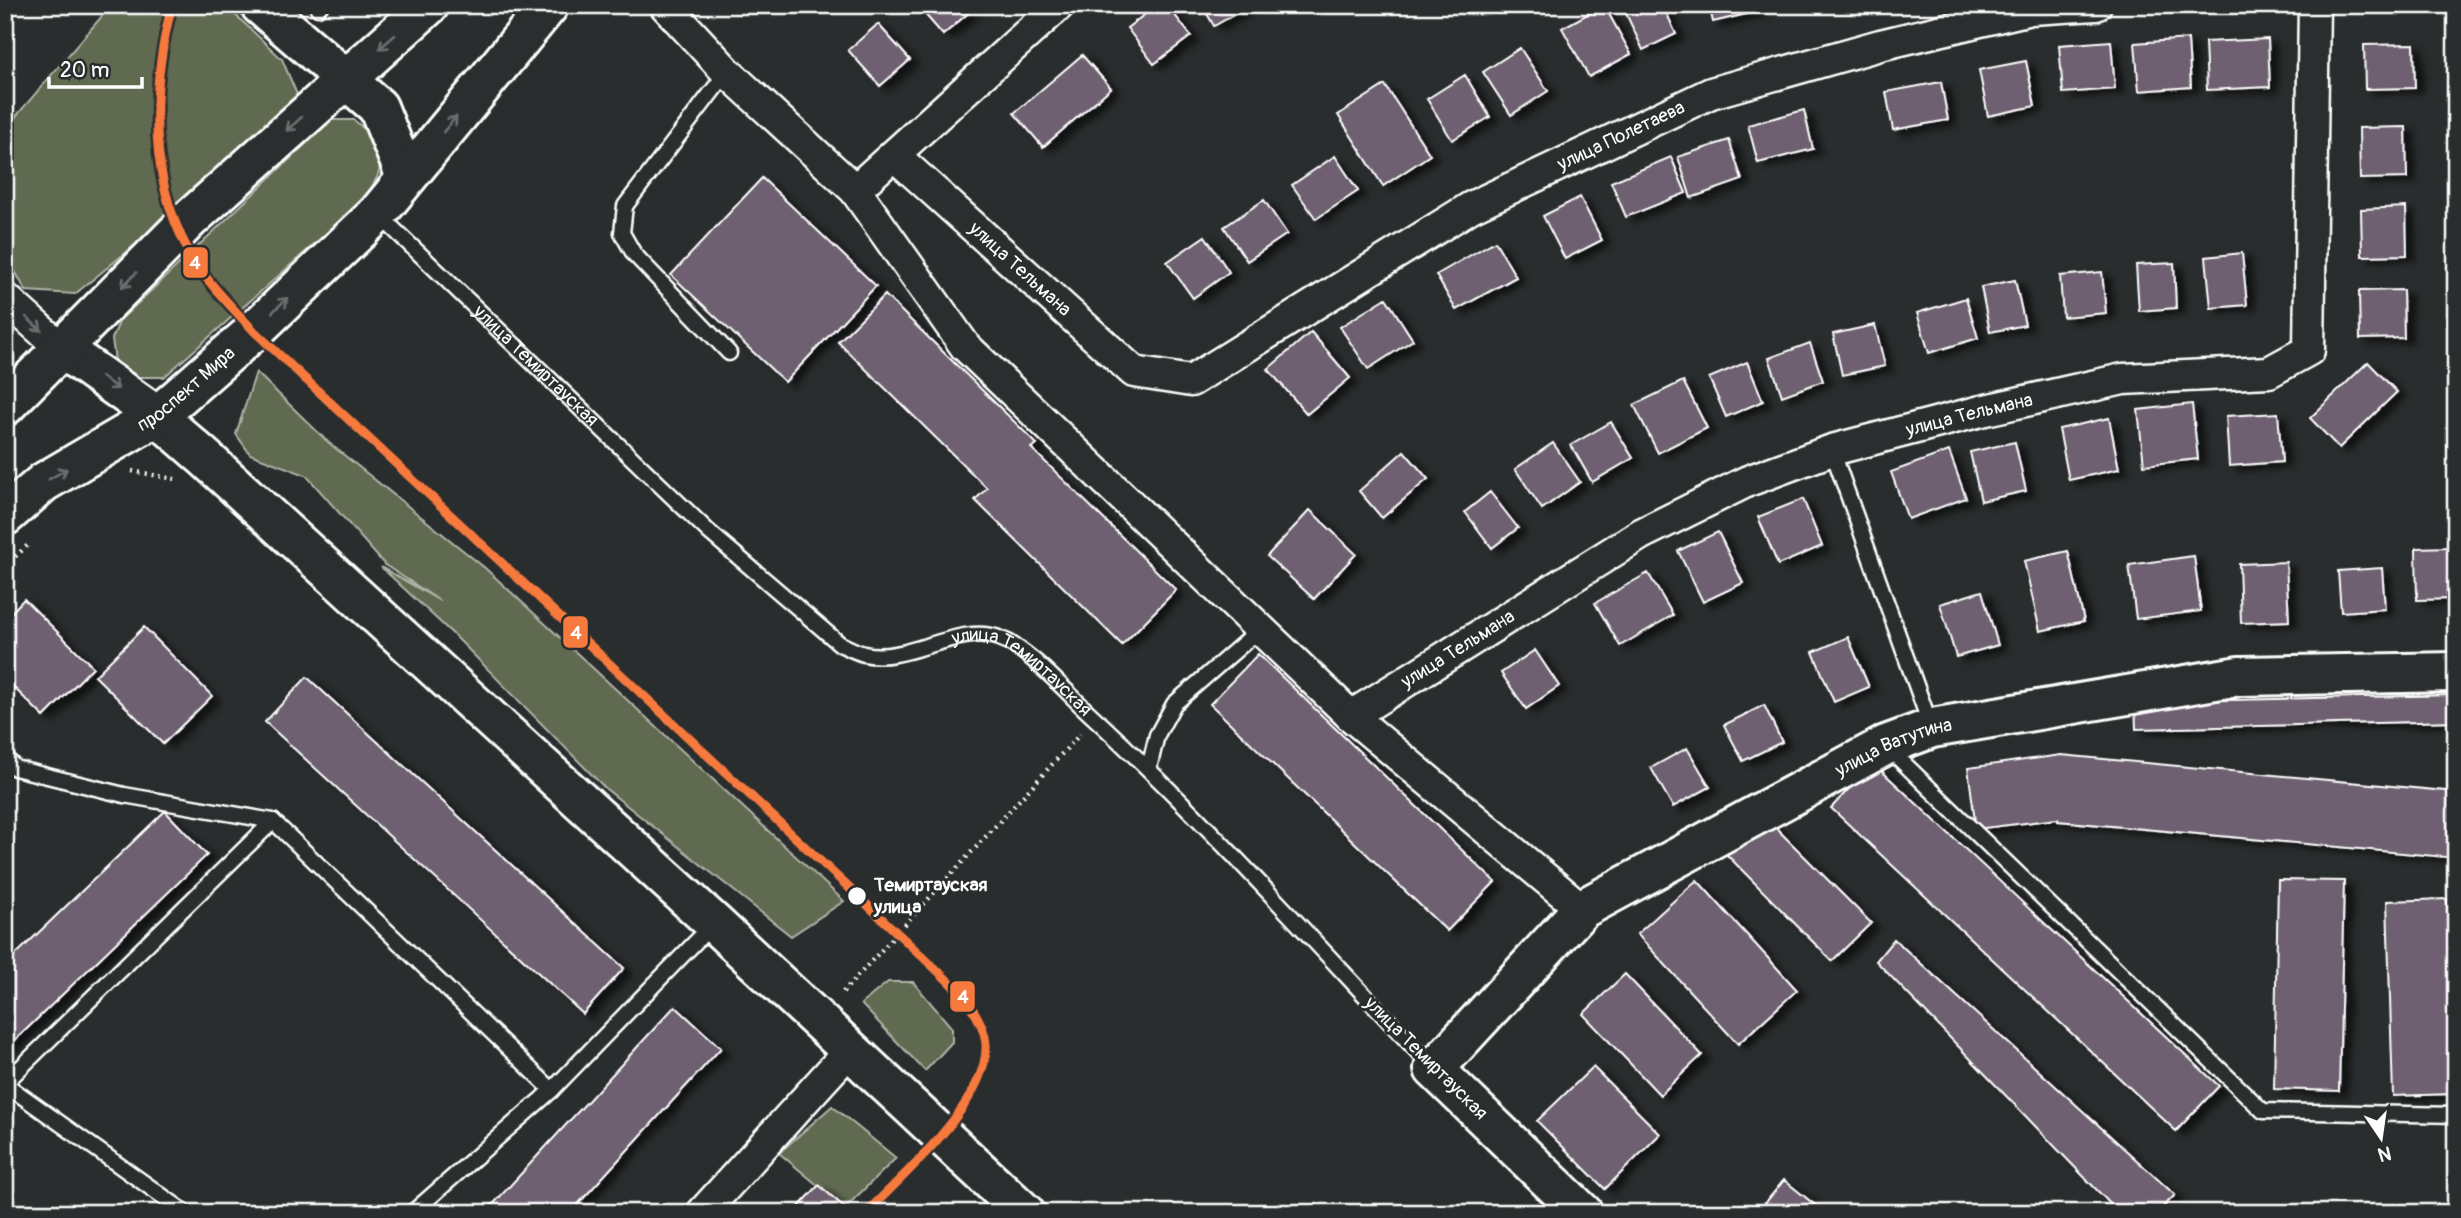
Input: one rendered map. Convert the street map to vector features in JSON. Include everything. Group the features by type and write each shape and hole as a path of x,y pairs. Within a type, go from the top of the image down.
{"street":[{"path":"260,5 378,107 406,177"},
{"path":"5,405 178,230 429,5"},
{"name":"проспект Мира","path":"5,516 44,482 157,416 377,214 549,5"},
{"path":"665,5 727,72 855,190 965,346 1351,716 1582,909"},
{"path":"855,190 1059,5"},
{"name":"улица Полетаева","path":"1191,381 1472,207 1711,93 1880,45 2031,9 2096,5"},
{"name":"улица Тельмана","path":"1351,716 1641,534 1748,481 1832,450 1981,411 2123,379 2269,372 2309,350 2314,5"},
{"name":"улица Тельмана","path":"894,155 1134,372 1191,381"},
{"path":"5,298 62,349 157,416 205,458 714,923 1025,1213"},
{"name":"улица Ватутина","path":"1434,1069 1582,909 1886,745 1932,728 2239,676 2456,672"},
{"path":"702,1213 850,1050"},
{"name":"улица Темиртауская","path":"1434,1069 1583,1213"}],"lane":[{"path":"727,72 625,206 622,233 634,254 729,353"},
{"name":"улица Темиртауская","path":"377,214 709,532 839,644 865,654 877,654 913,651 978,634 1000,638 1030,658 1149,768 1434,1069"},
{"path":"1832,450 1932,728"},
{"path":"1149,768 1157,734 1174,704 1260,629"},
{"path":"1886,745 2263,1111 2456,1115"},
{"path":"5,757 15,768 124,794 273,821 552,1090"},
{"path":"186,1213 5,1084 273,821"},
{"path":"412,1213 552,1090 714,923"}],"path":[{"path":"121,476 133,470 182,480 205,458"},
{"path":"5,566 35,539"},
{"path":"843,992 1095,718"}],"green space":[{"path":"107,5 225,5 282,59 298,97 173,214 75,294 26,291 5,253 5,129 103,15"},
{"path":"331,120 354,120 367,132 380,153 378,174 365,197 164,377 136,377 115,361 112,339 120,320"},
{"path":"256,372 329,443 485,568 844,901 791,936 606,789 456,637 381,567 440,601 385,565 306,475 250,454 236,434"},
{"path":"888,982 913,982 952,1028 952,1042 925,1071 861,1004"},
{"path":"832,1106 896,1158 845,1208 779,1153"}],"building":[{"path":"917,5 969,5 973,9 943,35"},
{"path":"1157,5 1167,5 1191,36 1154,64 1127,28"},
{"path":"1202,5 1251,5 1214,26"},
{"path":"1604,5 1631,54 1589,77 1562,28"},
{"path":"1622,5 1663,5 1676,34 1643,50"},
{"path":"1709,5 1757,5 1759,11 1713,22"},
{"path":"878,24 910,60 880,86 848,50"},
{"path":"2188,39 2191,87 2139,91 2135,43"},
{"path":"2268,39 2270,87 2207,90 2205,42"},
{"path":"2111,41 2115,89 2063,93 2059,45"},
{"path":"2414,44 2415,88 2365,89 2364,45"},
{"path":"1520,48 1548,91 1511,115 1483,72"},
{"path":"1082,55 1111,88 1043,147 1014,113"},
{"path":"2026,61 2035,106 1988,116 1979,70"},
{"path":"1465,75 1490,117 1452,140 1427,99"},
{"path":"1941,82 1948,120 1893,130 1886,92"},
{"path":"1385,85 1430,155 1383,186 1338,115"},
{"path":"1804,110 1813,149 1758,163 1748,125"},
{"path":"2406,127 2407,178 2360,179 2359,128"},
{"path":"1729,140 1742,180 1691,198 1678,157"},
{"path":"1335,156 1358,191 1316,219 1292,185"},
{"path":"1671,157 1686,193 1626,217 1611,182"},
{"path":"762,178 876,286 785,382 671,275"},
{"path":"1580,197 1602,240 1565,259 1543,216"},
{"path":"1264,200 1287,234 1247,261 1224,227"},
{"path":"2406,207 2407,255 2362,256 2361,209"},
{"path":"1205,236 1229,272 1193,298 1167,262"},
{"path":"1495,241 1516,277 1456,310 1436,275"},
{"path":"2242,253 2247,305 2211,308 2206,257"},
{"path":"2174,263 2176,308 2139,311 2136,265"},
{"path":"2102,272 2106,313 2063,317 2060,276"},
{"path":"2015,280 2025,325 1990,332 1981,287"},
{"path":"2403,290 2404,338 2360,339 2359,291"},
{"path":"885,295 1037,444 1031,448 1176,590 1122,645 975,500 987,488 838,342"},
{"path":"1386,298 1413,340 1368,369 1340,327"},
{"path":"1966,298 1978,338 1929,353 1917,313"},
{"path":"1875,325 1885,366 1842,375 1833,334"},
{"path":"1311,332 1350,378 1307,414 1268,369"},
{"path":"1810,343 1823,381 1782,396 1769,358"},
{"path":"1747,362 1763,401 1726,417 1709,378"},
{"path":"2368,362 2397,392 2339,448 2310,418"},
{"path":"1683,381 1707,428 1658,453 1634,405"},
{"path":"2192,404 2198,459 2144,465 2138,410"},
{"path":"2278,413 2282,462 2229,466 2226,416"},
{"path":"2109,418 2119,469 2069,480 2059,429"},
{"path":"1611,422 1633,458 1592,482 1571,445"},
{"path":"2015,442 2026,491 1981,501 1970,452"},
{"path":"1553,443 1580,482 1542,509 1515,469"},
{"path":"1404,451 1428,479 1382,518 1359,491"},
{"path":"1949,451 1966,498 1908,519 1891,472"},
{"path":"1490,492 1518,528 1492,548 1465,512"},
{"path":"1803,499 1822,546 1778,565 1758,517"},
{"path":"1310,510 1356,554 1314,599 1267,556"},
{"path":"1718,532 1743,583 1703,602 1678,551"},
{"path":"2451,547 2453,599 2417,600 2416,548"},
{"path":"2068,551 2084,621 2040,631 2024,561"},
{"path":"2194,556 2201,611 2136,619 2129,565"},
{"path":"2286,562 2289,621 2241,623 2239,564"},
{"path":"2382,568 2385,609 2341,612 2338,571"},
{"path":"1648,573 1673,615 1620,646 1595,603"},
{"path":"1982,591 1998,645 1956,657 1940,604"},
{"path":"24,599 93,667 44,717 5,679 5,619"},
{"path":"144,627 212,696 163,744 95,676"},
{"path":"1848,637 1869,687 1834,702 1813,652"},
{"path":"1535,650 1559,686 1526,709 1501,673"},
{"path":"1258,654 1495,882 1447,931 1210,704"},
{"path":"307,677 624,968 583,1014 265,722"},
{"path":"2456,695 2456,721 2136,729 2135,702"},
{"path":"1764,705 1782,742 1743,761 1724,725"},
{"path":"1687,748 1710,787 1673,807 1651,768"},
{"path":"2061,755 2456,792 2456,858 2058,819 1976,829 1968,768"},
{"path":"1873,763 2219,1086 2176,1131 1831,808"},
{"path":"165,811 207,855 8,1047 5,1044 5,965"},
{"path":"1764,816 1871,923 1832,961 1726,854"},
{"path":"1697,880 1797,990 1738,1044 1637,934"},
{"path":"2278,880 2344,881 2339,1091 2274,1089"},
{"path":"2447,899 2454,1094 2393,1096 2387,901"},
{"path":"1894,939 2175,1195 2157,1213 2119,1213 1876,961"},
{"path":"1625,974 1702,1055 1660,1095 1583,1014"},
{"path":"675,1006 721,1048 570,1213 485,1213"},
{"path":"1593,1067 1660,1134 1605,1189 1537,1121"},
{"path":"1784,1180 1825,1213 1757,1213"},
{"path":"819,1185 845,1208 840,1213 793,1213"}],"transit line":[{"name":"4","path":"172,5 157,99 160,162 175,223 189,252 211,284 254,331 940,973 976,1014 986,1044 983,1066 974,1089 941,1136 866,1213"}],"place":[{"name":"Темиртауская улица","path":"857,896"}]}
